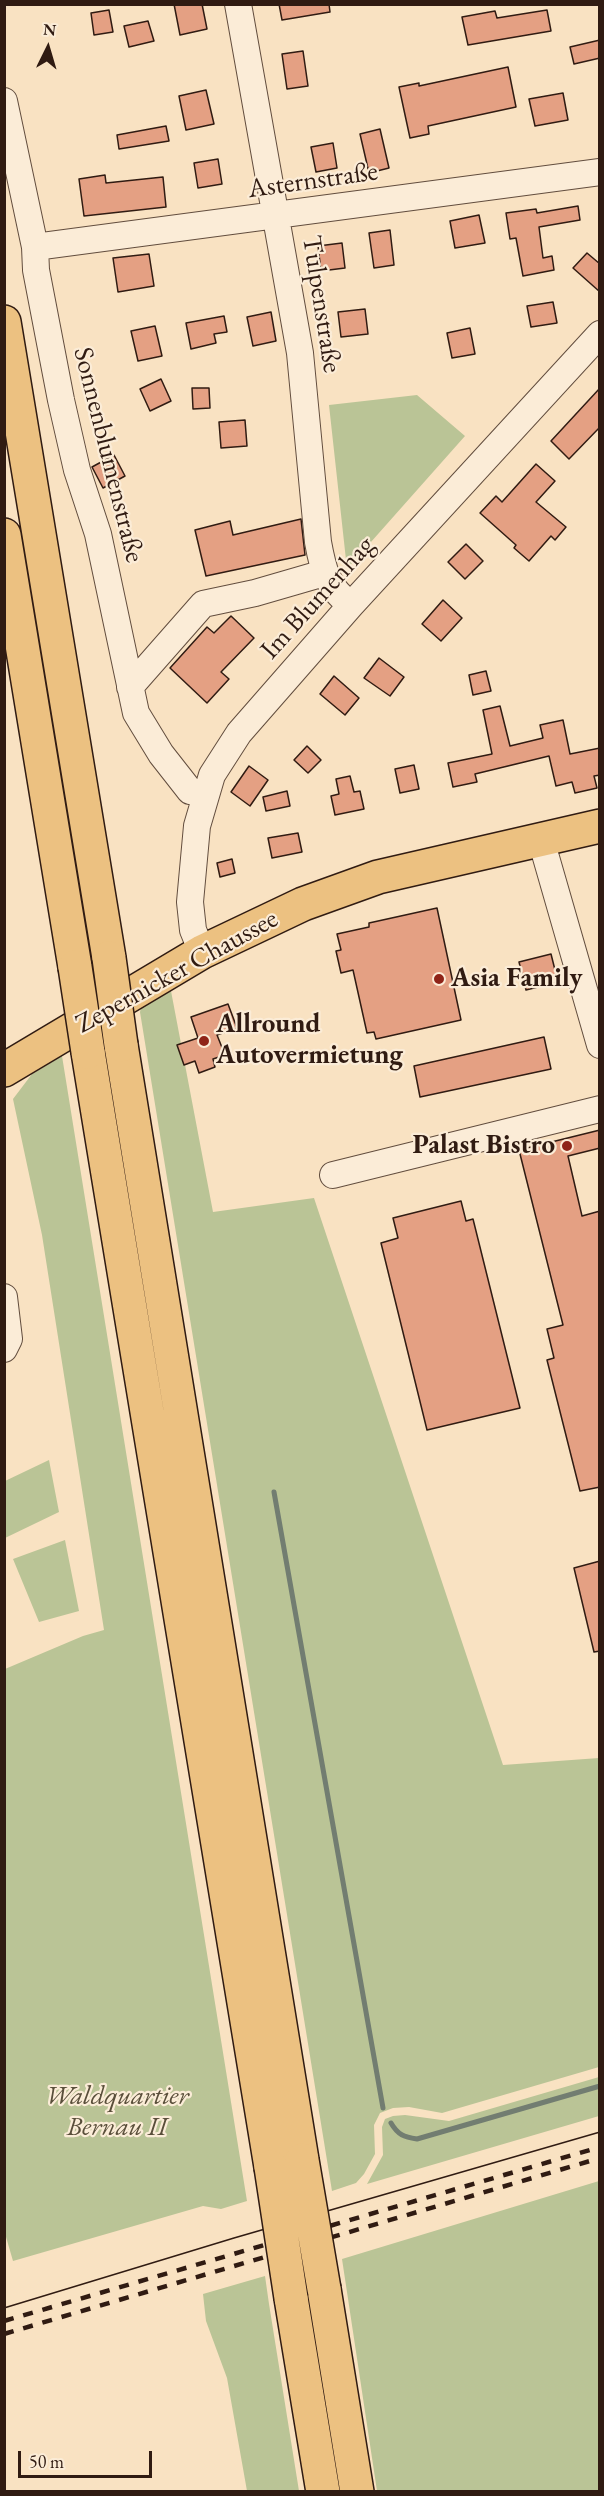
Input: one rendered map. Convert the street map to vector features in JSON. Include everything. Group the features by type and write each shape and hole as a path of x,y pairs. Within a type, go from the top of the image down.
{"main road":[{"path":"4,322 357,2492"},
{"path":"4,535 322,2492"},
{"name":"Zepernicker Chaussee","path":"4,1070 202,952 303,904 378,877 600,826"}],"street":[{"name":"Tulpenstraße","path":"238,4 300,353 318,542 324,573 338,595 351,605"},
{"name":"Sonnenblumenstraße","path":"4,102 35,247 36,270 61,400 77,470 98,534 136,713 161,754 190,791 205,794"},
{"name":"Asternstraße","path":"35,247 600,172"},
{"name":"Im Blumenhag","path":"202,952 193,930 190,902 197,826 205,794 213,775 239,733 351,605 600,334"},
{"name":"Im Blumenhag","path":"130,687 203,604 324,573"},
{"path":"541,840 600,1045"},
{"path":"333,1175 600,1109"},
{"path":"4,1298 9,1339 4,1349"}],"green space":[{"path":"417,395 465,436 347,569 329,405"},
{"path":"171,991 213,1212 314,1198 503,1765 599,1758 599,2067 442,2113 409,2107 393,2108 380,2113 374,2125 375,2154 364,2174 356,2183 332,2191 140,1012 141,1008"},
{"name":"Waldquartier Bernau II","path":"62,1056 247,2201 221,2209 203,2206 13,2261 4,2230 5,1669 83,1636 104,1630 42,1235 13,1099 32,1074"},
{"path":"49,1460 59,1512 5,1538 5,1481"},
{"path":"65,1540 79,1611 39,1622 13,1559"},
{"path":"599,2077 599,2116 367,2184 383,2155 382,2127 385,2119 405,2115 449,2121"},
{"path":"599,2181 599,2491 377,2491 342,2259"},
{"path":"265,2276 299,2491 247,2491 227,2378 206,2321 203,2294"}],"building":[{"path":"174,4 202,4 207,29 180,35"},
{"path":"279,4 329,4 330,12 282,20"},
{"path":"109,10 113,32 94,35 91,13"},
{"path":"547,10 551,31 468,45 462,17 495,11 497,18"},
{"path":"148,21 154,41 129,47 124,26"},
{"path":"600,40 600,58 574,64 570,47"},
{"path":"303,51 308,86 287,89 282,54"},
{"path":"508,67 516,107 428,126 429,134 410,138 399,87 419,83 419,86"},
{"path":"206,90 214,124 186,130 179,96"},
{"path":"563,93 568,120 535,126 529,99"},
{"path":"166,126 169,141 119,149 117,135"},
{"path":"380,129 389,168 369,173 360,134"},
{"path":"333,143 337,168 316,172 311,147"},
{"path":"218,159 222,184 198,188 194,163"},
{"path":"105,175 106,183 163,177 166,207 84,216 79,179"},
{"path":"578,206 580,220 539,227 543,258 552,256 554,270 523,276 516,238 510,239 506,213 536,209 537,213"},
{"path":"479,215 485,243 455,248 450,221"},
{"path":"390,230 394,265 374,268 369,233"},
{"path":"342,243 345,268 321,271 318,246"},
{"path":"587,253 600,264 600,292 573,268"},
{"path":"149,254 154,286 118,292 113,258"},
{"path":"553,302 557,323 531,327 527,306"},
{"path":"365,309 368,334 341,337 338,312"},
{"path":"271,312 276,341 253,346 247,317"},
{"path":"224,316 227,332 214,334 216,343 191,349 186,323"},
{"path":"155,326 162,356 138,361 131,331"},
{"path":"470,328 475,354 452,358 447,333"},
{"path":"161,379 171,401 150,411 140,389"},
{"path":"192,388 209,388 210,408 193,409"},
{"path":"600,388 600,427 569,459 551,441"},
{"path":"245,420 247,446 221,448 219,422"},
{"path":"114,455 125,476 103,488 92,467"},
{"path":"536,464 555,481 536,502 566,527 555,540 551,536 529,561 514,548 516,545 480,513 496,496 502,502"},
{"path":"301,519 305,555 206,576 195,530 230,521 233,535"},
{"path":"466,544 483,561 465,579 448,562"},
{"path":"443,600 462,618 441,641 422,624"},
{"path":"231,616 254,638 221,672 229,679 207,703 170,668 207,627 214,633"},
{"path":"379,658 404,677 390,696 364,678"},
{"path":"486,671 491,691 473,695 469,675"},
{"path":"334,676 359,698 345,715 320,694"},
{"path":"500,706 510,746 543,738 540,725 563,720 570,754 600,748 600,775 594,776 597,788 575,793 572,782 556,786 549,756 475,774 477,782 453,787 448,763 492,754 483,710"},
{"path":"307,746 321,760 308,773 294,760"},
{"path":"414,765 419,789 400,793 395,769"},
{"path":"249,766 268,780 250,806 231,792"},
{"path":"350,776 354,792 360,791 364,809 335,815 331,796 339,794 336,779"},
{"path":"287,791 290,806 266,811 263,797"},
{"path":"298,833 302,852 272,858 268,838"},
{"path":"232,859 235,873 220,877 217,863"},
{"path":"437,908 461,1020 376,1039 374,1032 367,1033 353,970 341,973 336,951 341,950 337,934 369,927 369,923"},
{"path":"551,954 558,982 526,990 519,962"},
{"name":"Allround Autovermietung","path":"228,1004 237,1028 217,1035 225,1055 213,1059 215,1067 199,1073 195,1061 184,1065 177,1045 198,1038 191,1017"},
{"path":"544,1037 551,1069 420,1097 414,1066"},
{"path":"600,1130 600,1148 568,1156 582,1216 600,1211 600,1487 580,1491 547,1360 554,1358 547,1329 563,1325 519,1150"},
{"path":"461,1201 466,1221 473,1219 520,1408 427,1430 381,1243 398,1238 393,1218"},
{"path":"600,1561 600,1651 594,1652 574,1568"}],"waterway":[{"path":"274,1492 383,2108"},
{"path":"391,2123 402,2135 417,2139 600,2086"}],"tram line":[{"path":"4,2308 234,2238 600,2132"}],"railway":[{"path":"4,2321 600,2147"},
{"path":"4,2334 600,2158"}],"place":[{"name":"Asia Family","path":"439,979"},
{"name":"Allround Autovermietung","path":"204,1041"},
{"name":"Palast Bistro","path":"567,1146"}]}
